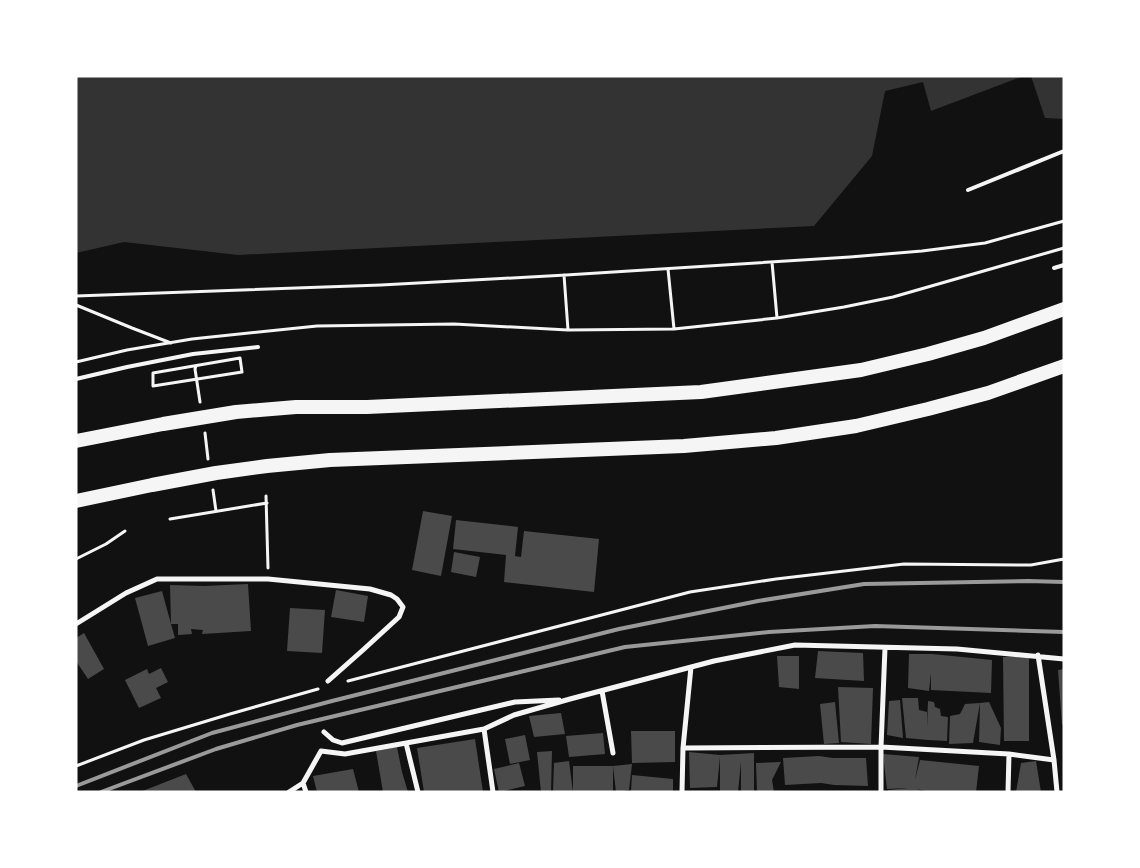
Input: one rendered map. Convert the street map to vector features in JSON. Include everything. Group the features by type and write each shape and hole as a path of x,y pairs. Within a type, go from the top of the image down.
{"highway":[{"path":"76,441 154,425 236,412 296,407 366,407 701,392 861,370 984,338 1064,309"},
{"path":"76,501 216,473 330,460 684,446 776,438 856,426 928,409 988,393 1064,366"}],"street":[{"path":"76,624 126,593 157,579 268,579 370,589 391,595 397,599 403,606 399,617 328,681"},
{"path":"289,792 303,783 321,751 345,754 484,729 514,715 570,699 714,661 795,645 957,649 1064,658"},
{"path":"881,792 885,648"},
{"path":"1038,655 1057,792"},
{"path":"682,792 683,748 691,668"},
{"path":"602,691 613,753"},
{"path":"324,732 333,740 342,743 515,702 570,699"},
{"path":"484,729 493,792"},
{"path":"406,743 418,792"},
{"path":"683,748 881,747 1009,754 1054,760"},
{"path":"1008,792 1009,754"},
{"path":"303,783 306,792"}],"lane":[{"path":"968,190 1064,151"},
{"path":"1054,268 1064,265"},
{"path":"76,379 193,354 258,347"}],"path":[{"path":"76,296 381,285 850,257 986,243 1064,221"},
{"path":"76,362 127,350 192,339 317,326 454,324 568,330 674,328 776,318 844,307 893,296 1064,248"},
{"path":"772,262 776,318"},
{"path":"668,269 674,328"},
{"path":"564,275 568,330"},
{"path":"76,305 172,343"},
{"path":"195,369 201,408"},
{"path":"152,386 242,372"},
{"path":"204,426 209,464"},
{"path":"212,483 216,511"},
{"path":"266,496 268,562"},
{"path":"170,519 266,503"},
{"path":"76,559 106,544 125,531"},
{"path":"345,682 690,592 776,579 904,564 1031,565 1064,559"},
{"path":"76,766 144,740 321,688"}],"shaded area":[{"path":"76,76 1023,76 931,111 923,82 885,91 872,156 814,226 238,255 124,242 76,253"},
{"path":"1031,76 1064,76 1064,119 1045,118"}],"building":[{"path":"423,511 452,516 441,576 412,570"},
{"path":"456,520 518,527 515,556 521,557 524,531 599,539 594,592 504,582 506,555 453,549"},
{"path":"454,552 480,557 476,577 451,572"},
{"path":"248,584 251,631 202,634 203,630 191,629 192,634 178,635 178,624 171,624 170,585"},
{"path":"336,590 368,596 364,622 331,617"},
{"path":"162,591 175,638 148,646 135,598"},
{"path":"290,608 325,610 322,653 287,651"},
{"path":"84,633 104,669 88,679 76,661 76,638"},
{"path":"818,651 863,653 864,681 815,678"},
{"path":"909,654 932,654 992,660 991,693 931,690 931,673 929,691 908,688"},
{"path":"777,656 799,656 799,689 779,687"},
{"path":"1029,656 1029,741 1004,741 1003,657"},
{"path":"161,668 168,682 156,688 161,698 139,708 125,680 147,669 149,674"},
{"path":"1064,669 1064,724 1062,725 1058,670"},
{"path":"838,687 873,688 871,744 841,742"},
{"path":"902,698 918,698 919,710 927,712 927,728 928,701 934,702 935,707 940,709 941,716 948,717 947,741 906,738"},
{"path":"900,700 903,738 887,735 889,701"},
{"path":"835,702 839,743 824,744 820,704"},
{"path":"989,702 1001,728 1000,745 979,742 980,703"},
{"path":"980,703 973,743 949,744 950,716 960,714 965,704"},
{"path":"561,713 565,734 534,737 529,716"},
{"path":"631,731 675,731 675,762 632,763"},
{"path":"603,733 605,754 569,757 566,736"},
{"path":"525,735 530,760 510,764 505,739"},
{"path":"475,739 483,792 424,792 417,748"},
{"path":"397,747 408,792 383,792 376,751"},
{"path":"552,751 551,792 541,792 537,752"},
{"path":"689,752 720,755 754,753 754,792 741,792 741,762 738,792 720,792 720,757 717,787 690,788"},
{"path":"883,754 919,757 915,780 920,760 979,766 976,792 929,792 917,789 924,792 888,792 888,790 908,788 887,789"},
{"path":"819,756 866,758 868,786 821,783 785,785 783,758"},
{"path":"569,761 573,792 553,791 554,763"},
{"path":"1036,761 1041,792 1016,792 1021,763"},
{"path":"781,762 772,780 774,792 757,792 756,763"},
{"path":"519,763 525,786 499,792 494,769"},
{"path":"632,764 629,790 616,792 613,766"},
{"path":"573,766 613,766 613,792 573,792"},
{"path":"353,769 359,792 317,792 313,776"},
{"path":"186,774 196,792 140,792"},
{"path":"632,775 673,779 673,792 631,792"}],"railway":[{"path":"76,786 212,733 619,629 758,601 864,584 1064,582"},
{"path":"101,792 216,749 297,725 625,647 769,632 875,626 1064,632"}]}
